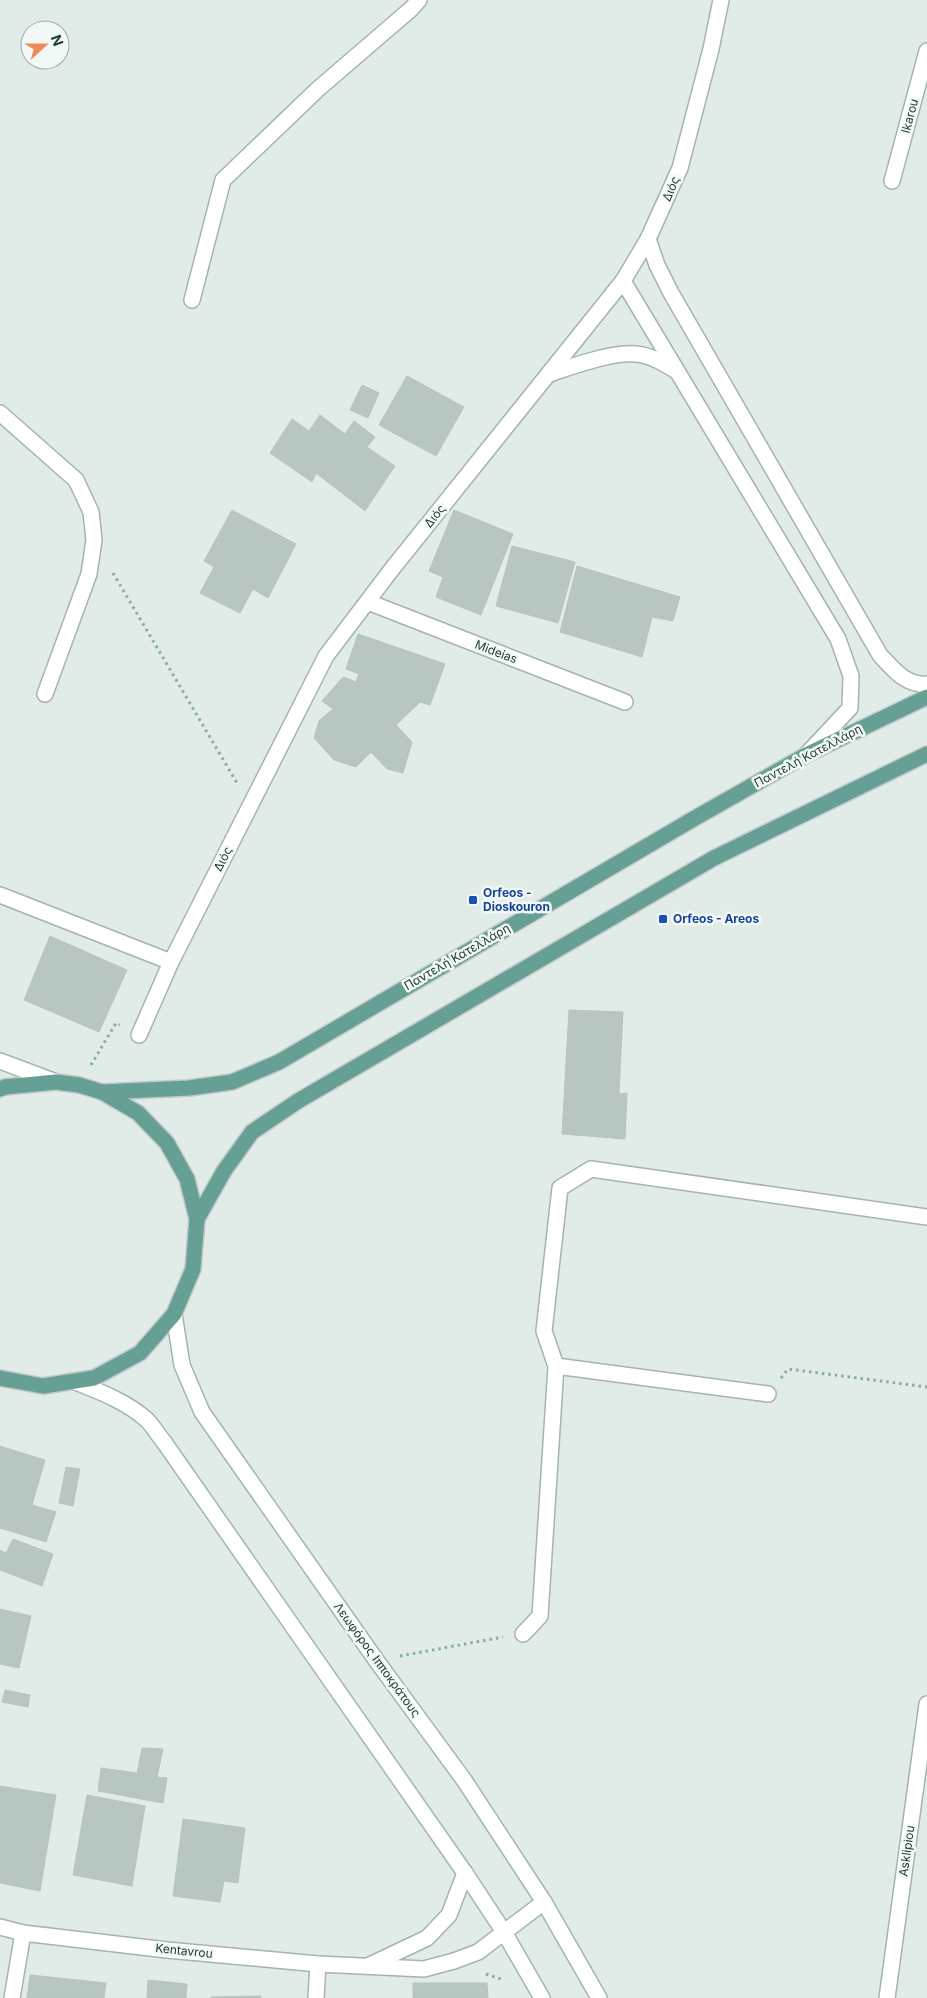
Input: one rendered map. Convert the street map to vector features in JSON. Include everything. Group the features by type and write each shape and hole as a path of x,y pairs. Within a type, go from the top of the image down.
{"main road":[{"name":"Παντελή Κατελλάρη","path":"102,1092 189,1088 232,1082 279,1062 806,755 927,697"},
{"path":"196,1219 224,1171 252,1132 298,1101 714,858 927,754"},
{"path":"0,1089 5,1086 56,1082 80,1086 102,1092 138,1113 167,1143 187,1179 196,1219 193,1269 174,1314 140,1353 94,1378 43,1386 0,1378"}],"street":[{"path":"192,300 223,180 318,89 419,0"},
{"name":"Διός","path":"139,1035 171,962 326,656 623,281 648,239 680,168 711,49 721,0"},
{"name":"Ikarou","path":"892,181 927,51"},
{"path":"648,239 657,265 671,293 880,655 897,674 916,685 927,684"},
{"path":"623,281 838,639 847,662 851,676 850,708 806,755"},
{"path":"549,374 593,360 636,354 657,359 676,370"},
{"path":"0,413 76,480 91,512 94,540 89,574 45,694"},
{"name":"Mideias","path":"368,602 625,702"},
{"path":"0,895 171,962"},
{"path":"0,1061 56,1082"},
{"path":"523,1634 540,1616 556,1366 544,1331 560,1188 591,1169 927,1217"},
{"name":"Λεωφόρος Ιπποκράτους","path":"174,1314 182,1365 202,1412 376,1660 464,1780 544,1902 600,1998"},
{"path":"556,1366 768,1394"},
{"path":"73,1381 110,1396 146,1420 164,1442 465,1873 504,1932 542,1998"},
{"name":"Asklipiou","path":"887,1998 927,1704"},
{"name":"Kentavrou","path":"368,1966 427,1938 449,1914 465,1873"},
{"name":"Kentavrou","path":"0,1927 23,1933 167,1950 318,1964 424,1969 478,1952 544,1902"},
{"path":"12,1998 23,1933"},
{"path":"316,1998 318,1964"}],"path":[{"path":"94,540 250,805"},
{"path":"80,1086 116,1023 139,1035"},
{"path":"768,1394 788,1369 927,1387"},
{"path":"376,1660 523,1634"}],"building":[{"path":"407,376 464,407 436,456 379,425"},
{"path":"362,385 379,393 368,418 350,410"},
{"path":"320,415 345,434 354,421 375,437 367,447 395,466 365,511 316,473 312,482 270,453 292,419 309,431"},
{"path":"232,510 296,544 268,598 253,589 240,613 200,593 214,567 204,561"},
{"path":"454,510 513,534 481,615 436,597 443,577 429,571"},
{"path":"512,546 575,562 558,623 496,606"},
{"path":"577,566 680,597 673,621 652,617 642,657 560,632"},
{"path":"358,634 445,664 430,705 420,702 396,725 412,742 403,773 387,769 371,752 356,767 334,760 314,738 319,721 333,709 322,701 343,677 356,682 359,674 346,669"},
{"path":"50,936 127,970 99,1032 24,1000"},
{"path":"569,1010 623,1012 619,1094 627,1093 625,1139 562,1134"},
{"path":"0,1446 45,1460 32,1505 56,1512 46,1542 0,1528"},
{"path":"66,1467 80,1469 73,1506 59,1503"},
{"path":"13,1539 53,1554 42,1586 0,1570 0,1550 6,1553"},
{"path":"0,1609 31,1616 19,1668 0,1664"},
{"path":"5,1690 30,1695 28,1707 2,1702"},
{"path":"142,1748 163,1749 157,1777 167,1778 163,1803 98,1791 101,1768 137,1773"},
{"path":"0,1786 56,1795 40,1891 0,1883"},
{"path":"87,1795 145,1806 132,1886 73,1875"},
{"path":"183,1819 245,1828 238,1883 224,1881 220,1902 173,1896"},
{"path":"30,1975 106,1983 104,1998 27,1998"},
{"path":"148,1980 187,1984 186,1998 147,1998"},
{"path":"413,1983 487,1983 488,1998 413,1998"},
{"path":"261,1996 261,1998 211,1998 211,1997"}],"place":[{"name":"Orfeos - Dioskouron","path":"473,900"},
{"name":"Orfeos - Areos","path":"663,919"}]}
